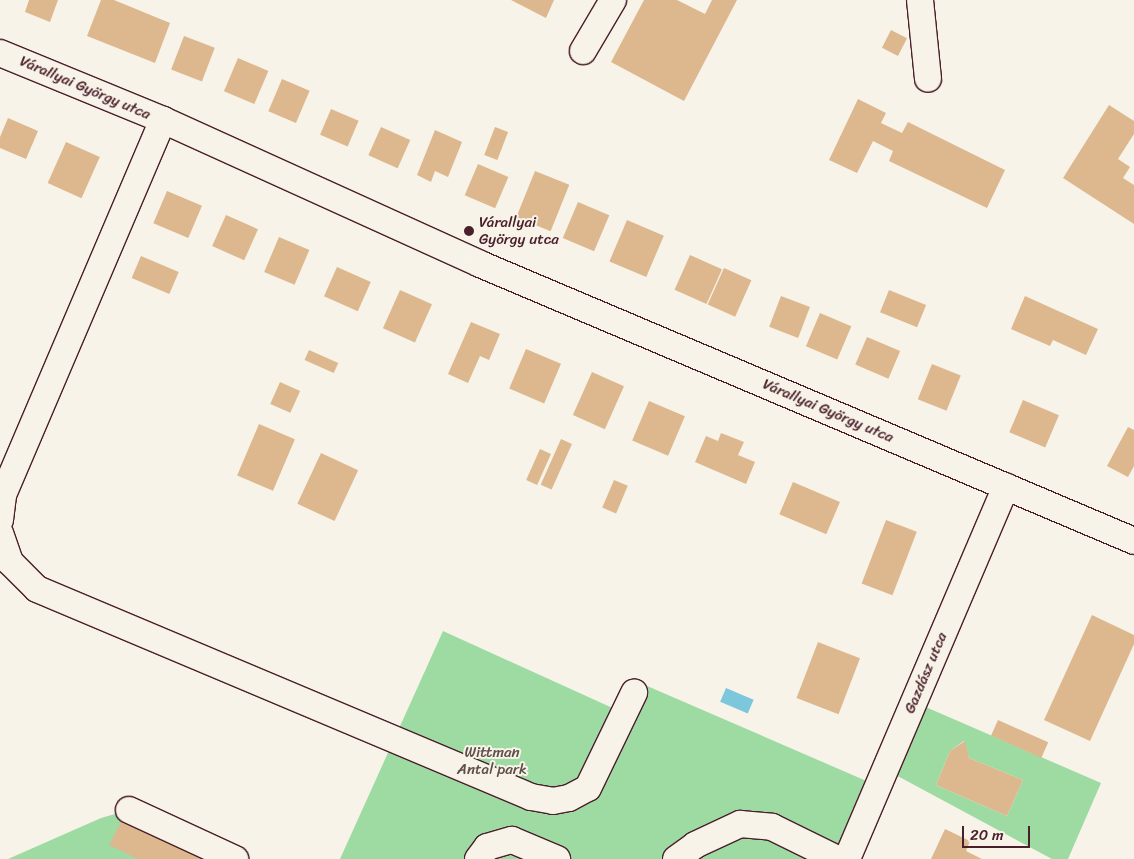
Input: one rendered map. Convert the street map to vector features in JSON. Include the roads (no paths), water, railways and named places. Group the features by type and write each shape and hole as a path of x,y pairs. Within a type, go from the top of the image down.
{"street":[{"path":"584,51 613,0"},
{"path":"920,0 928,79"},
{"name":"Várallyai György utca","path":"0,53 163,120 480,264 1134,541"},
{"path":"0,520 3,495 163,120"},
{"name":"Gazdász utca","path":"847,859 1006,486"},
{"path":"0,533 10,562 37,589 531,797 553,801 569,798 588,788 634,693"},
{"path":"129,810 235,859"},
{"path":"676,859 695,844 740,824 772,827 837,859"},
{"path":"478,859 488,847 512,840 557,859"}],"water":[{"path":"726,688 754,700 748,714 720,702"}],"place":[{"name":"Várallyai György utca","path":"469,231"}],"park label":[{"name":"Wittman Antal park","path":"492,760"}]}
